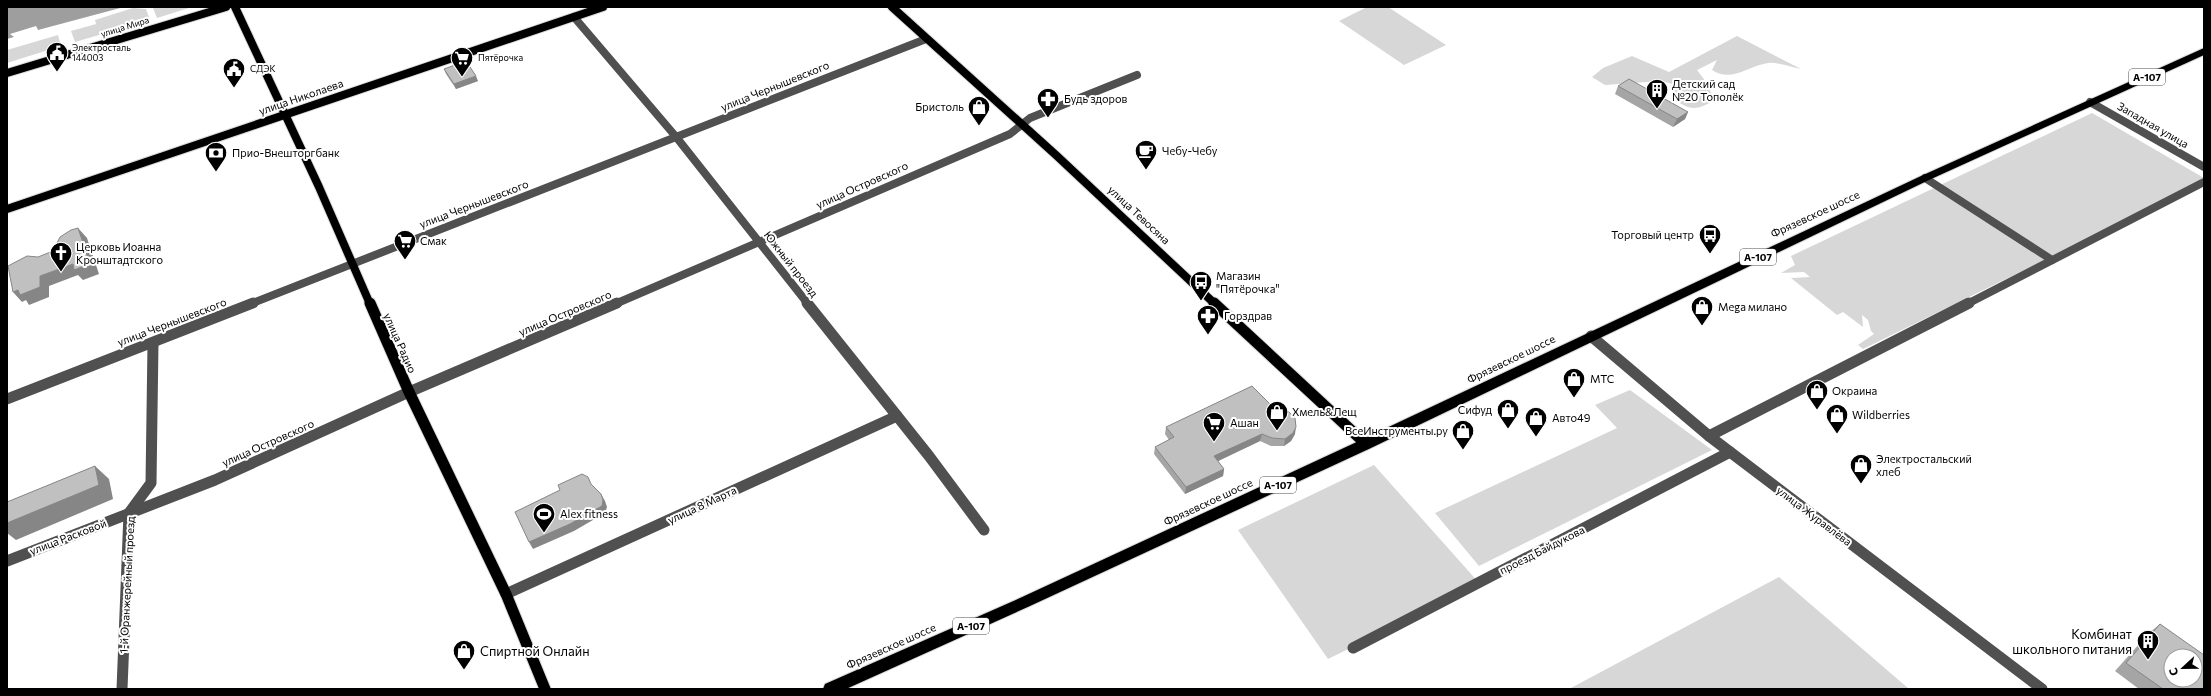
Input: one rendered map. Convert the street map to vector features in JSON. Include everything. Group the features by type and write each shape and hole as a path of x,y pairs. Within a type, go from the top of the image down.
{"highway":[{"name":"Фрязевское шоссе","path":"830,689 1025,602 1366,444 1925,178 2204,51"}],"main road":[{"name":"улица Мира","path":"7,73 226,7"},
{"name":"улица Радио","path":"235,7 286,114 409,392 506,594 546,689"},
{"name":"улица Николаева","path":"7,209 603,7"},
{"name":"улица Тевосяна","path":"892,7 1022,124 1258,341 1366,444"}],"street":[{"name":"Южный проезд","path":"574,17 676,138 897,416 984,530"},
{"name":"улица Чернышевского","path":"7,399 926,39"},
{"path":"1022,124 1059,105 1137,75"},
{"name":"Западная улица","path":"2090,102 2204,168"},
{"name":"улица Островского","path":"129,513 215,480 409,392 1010,134 1022,124"},
{"path":"1925,178 2052,260"},
{"path":"1709,436 2204,182"},
{"name":"улица Журавлёва","path":"1591,336 1709,436 2042,689"},
{"name":"1-й Оранжерейный проезд","path":"122,689 129,513 152,483 153,343"},
{"name":"улица 8 Марта","path":"506,594 897,416"},
{"name":"проезд Байдукова","path":"1353,648 1730,452"},
{"name":"улица Расковой","path":"7,561 129,513"}],"shaded area":[{"path":"7,7 124,7 38,30 36,26 10,34 14,37 7,39"},
{"path":"192,7 157,18 153,8"},
{"path":"1367,7 1388,7 1446,45 1404,65 1339,21"},
{"path":"133,8 146,9 150,20 75,42 71,31 96,24 95,20"},
{"path":"58,35 61,46 7,63 7,50"},
{"path":"1737,36 1801,69 1768,63 1726,75 1719,74 1712,70 1717,60 1697,70 1709,86 1713,101 1696,108 1682,105 1671,98 1673,84 1661,81 1605,85 1592,77 1603,68 1632,56 1669,72"},
{"path":"2092,113 2204,178 2204,182 1863,349 1858,345 1874,334 1871,331 1868,320 1862,315 1863,327 1843,312 1837,315 1791,278 1810,277 1804,272 1781,273 1795,265 1791,256"},
{"path":"1630,390 1712,450 1479,566 1435,513 1617,428 1595,405"},
{"path":"1374,465 1480,584 1328,659 1238,530"},
{"path":"1779,577 1909,689 1569,689"}],"building":[{"name":"Пятёрочка","path":"466,61 476,76 454,84 444,69"},
{"path":"1629,79 1688,112 1677,119 1618,86"},
{"path":"78,228 90,264 74,270 73,264 40,276 40,287 20,295 18,290 13,292 8,266 27,256 38,257 53,251 60,237 71,230"},
{"name":"Ашан","path":"1252,386 1274,408 1288,411 1295,418 1296,427 1293,433 1285,439 1272,438 1262,434 1214,456 1224,469 1186,487 1155,447 1174,437 1166,427"},
{"path":"95,466 99,485 7,523 7,502"},
{"path":"582,474 588,477 591,484 601,494 603,500 602,506 570,524 529,542 515,512 560,490 558,485"},
{"path":"2160,624 2194,648 2163,648 2163,688 2203,688 2203,654 2204,655 2204,689 2163,689 2126,663"}],"place":[{"name":"Электросталь 144003","path":"57,72"},
{"name":"Пятёрочка","path":"462,78"},
{"name":"СДЭК","path":"234,88"},
{"name":"Детский сад №20 Тополёк","path":"1657,110"},
{"name":"Будь здоров","path":"1048,118"},
{"name":"Бристоль","path":"979,126"},
{"name":"Чебу-Чебу","path":"1146,170"},
{"name":"Прио-Внешторгбанк","path":"216,172"},
{"name":"Торговый центр","path":"1710,254"},
{"name":"Смак","path":"405,260"},
{"name":"Церковь Иоанна Кронштадтского","path":"61,272"},
{"name":"Магазин \"Пятёрочка\"","path":"1201,302"},
{"name":"Mega милано","path":"1702,326"},
{"name":"Горздрав","path":"1208,336"},
{"name":"МТС","path":"1574,398"},
{"name":"Окраина","path":"1817,410"},
{"name":"Сифуд","path":"1508,430"},
{"name":"Хмель&Лещ","path":"1277,432"},
{"name":"Wildberries","path":"1837,434"},
{"name":"Авто49","path":"1536,438"},
{"name":"Ашан","path":"1214,442"},
{"name":"ВсеИнструменты.ру","path":"1463,450"},
{"name":"Электростальский хлеб","path":"1861,484"},
{"name":"Alex fitness","path":"544,534"},
{"name":"Комбинат школьного питания","path":"2148,660"},
{"name":"Спиртной Онлайн","path":"464,670"}]}
